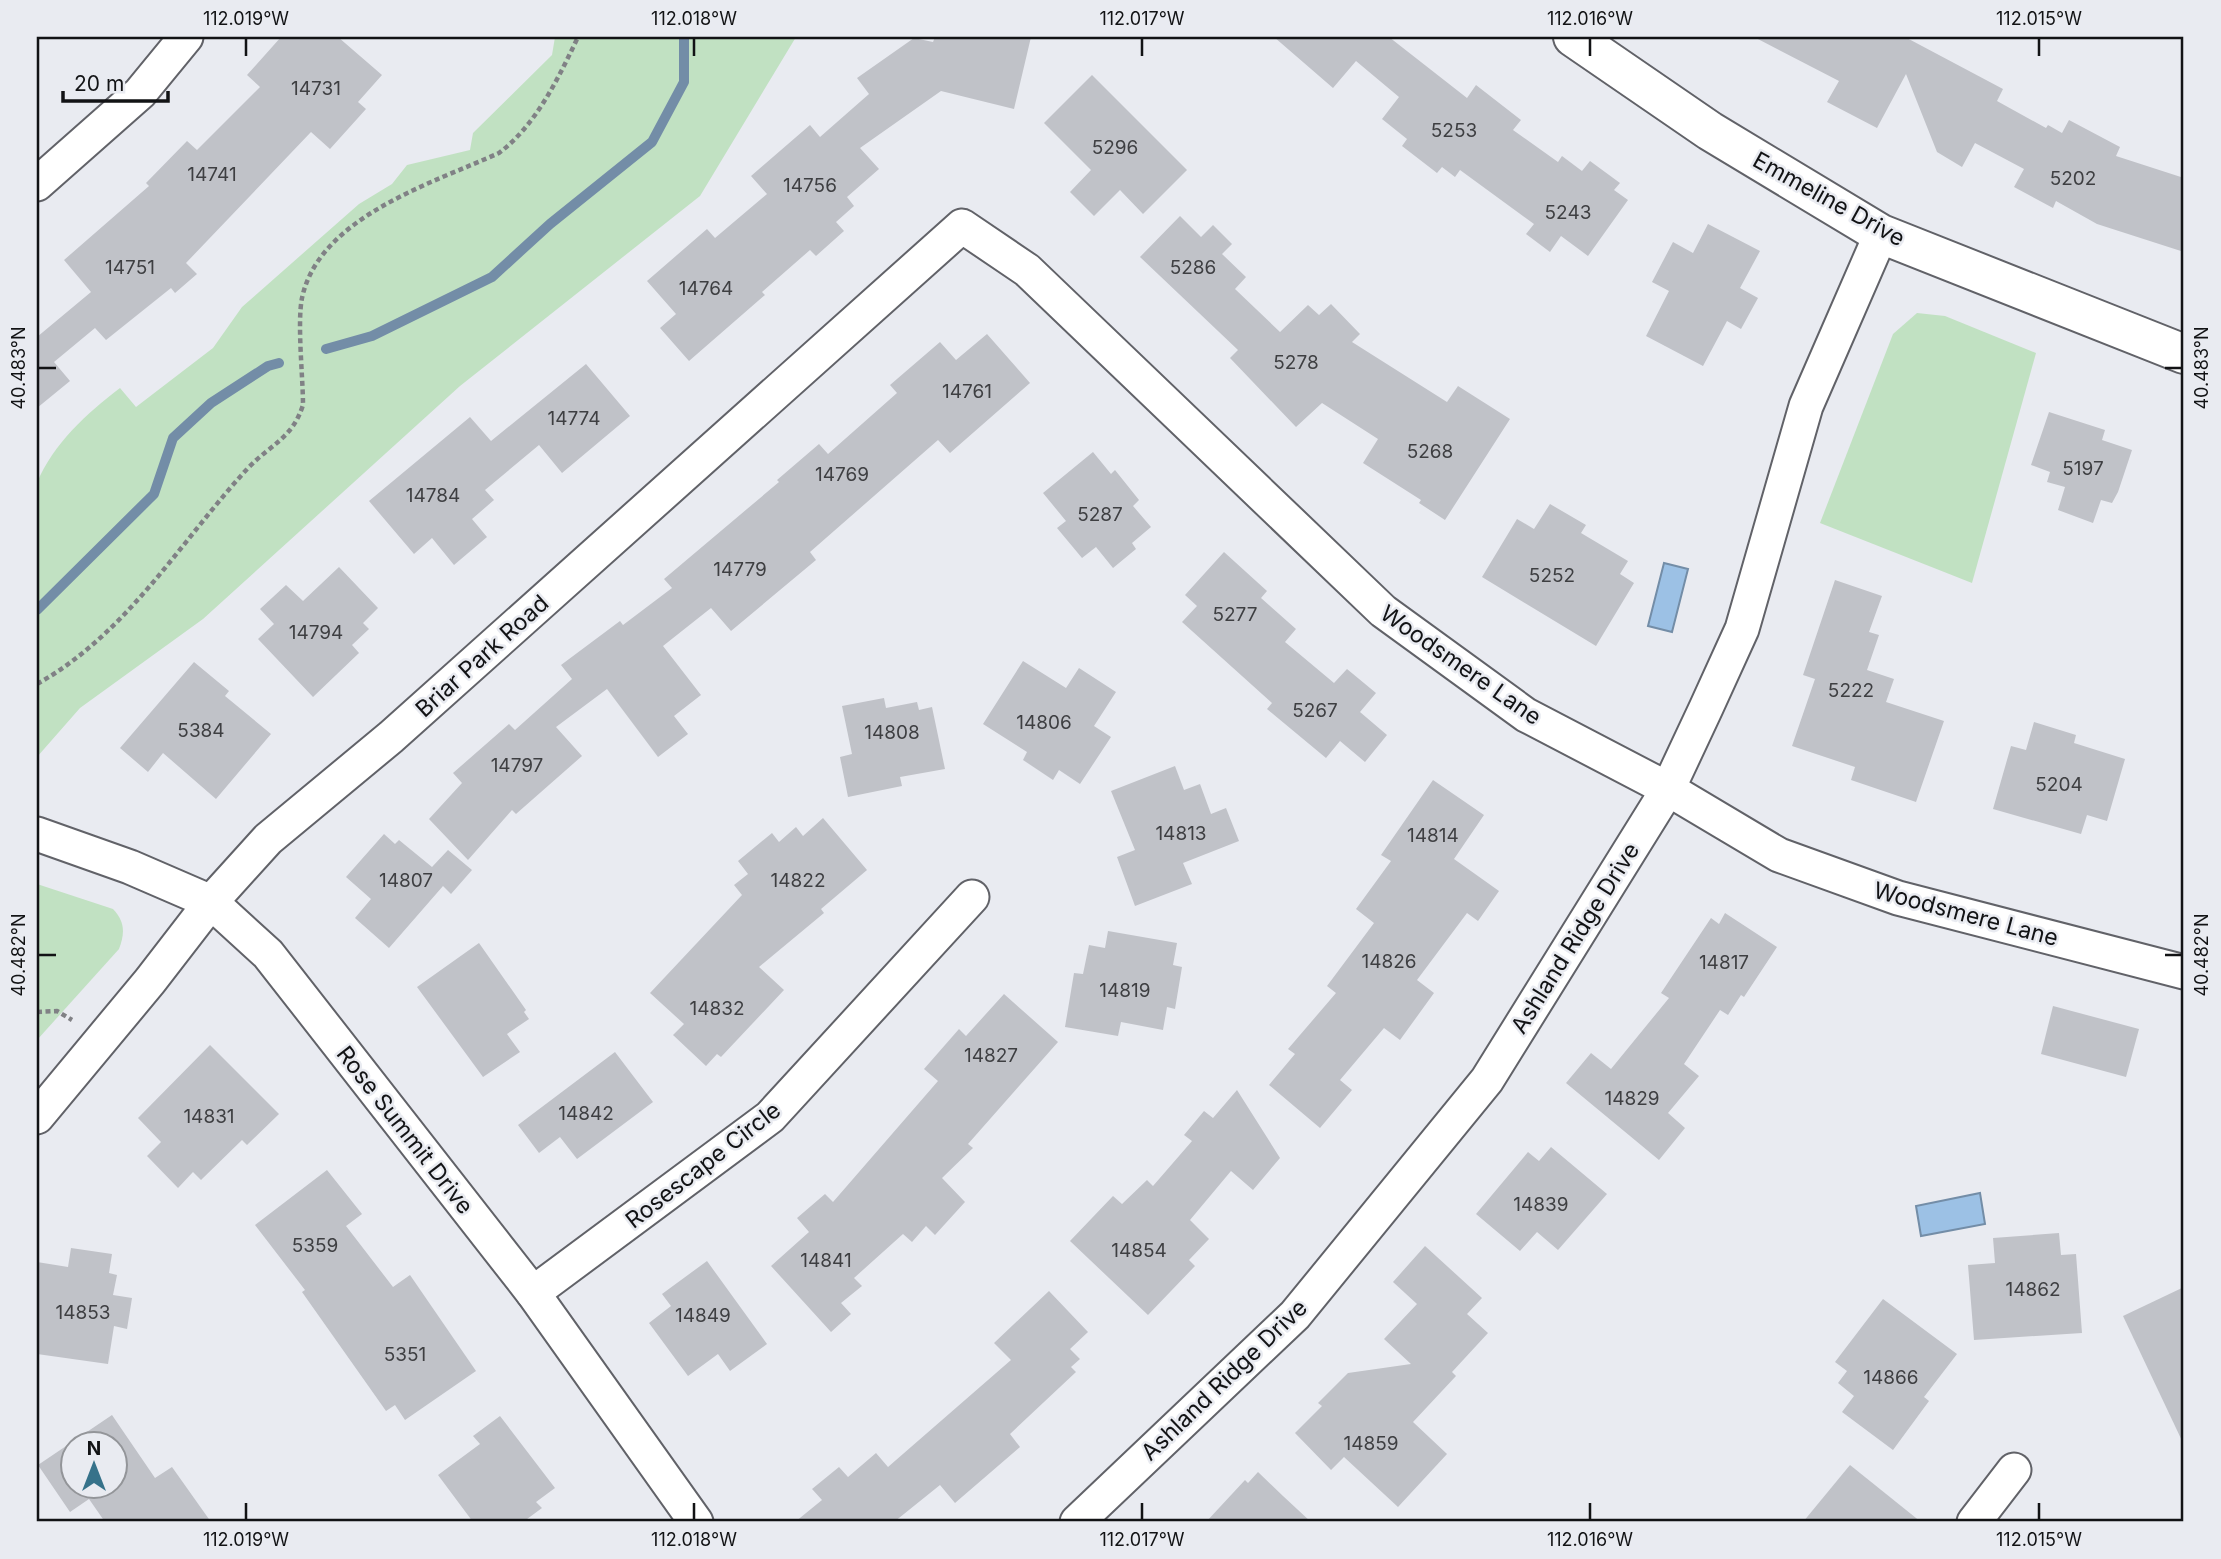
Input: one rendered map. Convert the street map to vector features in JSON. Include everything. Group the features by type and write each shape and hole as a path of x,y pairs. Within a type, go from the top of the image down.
{"street":[{"path":"37,184 140,93 186,37"},
{"name":"Emmeline Drive","path":"1573,37 1710,131 1881,234 2184,354"},
{"name":"Woodsmere Lane","path":"961,226 1027,270 1383,611 1526,715 1668,789 1779,855 1898,898 2184,972"},
{"name":"Briar Park Road","path":"37,1117 150,981 211,902 268,839 402,728 961,226"},
{"name":"Ashland Ridge Drive","path":"1077,1522 1295,1315 1487,1080 1668,789 1742,629 1806,406 1881,234"},
{"name":"Rose Summit Drive","path":"37,834 130,867 211,902 268,954 533,1293 696,1522"},
{"name":"Rosescape Circle","path":"533,1293 770,1117 972,897"},
{"path":"1974,1522 2014,1470"}],"path":[{"path":"37,684 80,658 109,631 250,466 289,435 298,422 303,405 302,298 325,252 374,210 499,153 513,143 546,98 578,37"},
{"path":"37,1012 57,1011 72,1020"}],"green space":[{"path":"555,37 796,37 700,196 460,386 203,619 80,708 37,757 37,483 52,455 83,419 120,388 136,407 213,348 242,307 359,204 392,184 407,165 470,150 473,133 552,55"},
{"path":"1917,313 1945,316 2036,353 1972,583 1820,523 1893,334"},
{"path":"37,884 113,909 120,918 123,933 119,949 37,1040"}],"water":[{"path":"1664,563 1688,569 1672,632 1648,626"},
{"path":"1980,1193 1985,1224 1921,1236 1916,1206"}],"building":[{"path":"281,37 338,37 382,75 358,102 366,109 330,149 311,132 186,263 197,274 175,293 171,288 106,340 95,328 54,362 70,381 37,408 37,337 91,292 64,260 149,186 146,183 187,141 197,150 260,87 247,75"},
{"path":"935,37 1031,37 1014,109 941,91 860,148 879,169 847,197 854,206 836,222 844,231 816,256 810,250 762,292 765,295 689,361 660,328 676,314 647,281 707,229 715,238 767,194 751,176 810,125 820,137 869,94 857,78 914,38 933,42"},
{"path":"1274,37 1389,37 1467,98 1476,85 1521,120 1513,130 1558,162 1562,156 1582,171 1590,161 1620,183 1614,190 1628,200 1588,256 1561,236 1550,252 1526,234 1534,224 1460,170 1455,177 1442,167 1437,173 1402,146 1407,139 1382,119 1399,97 1356,61 1333,88"},
{"path":"1754,37 1905,37 2003,89 1997,101 2046,128 2048,125 2062,133 2069,120 2120,147 2116,156 2184,178 2184,252 2097,224 2056,201 2053,208 2014,187 2024,169 1975,143 1962,167 1937,152 1906,74 1877,128 1827,102 1839,81"},
{"path":"1092,75 1187,170 1143,214 1120,190 1094,216 1070,192 1091,170 1044,123"},
{"path":"1180,216 1201,237 1213,225 1232,244 1222,254 1246,277 1235,289 1280,332 1308,305 1319,315 1331,304 1360,334 1352,342 1447,402 1458,386 1510,419 1445,520 1419,503 1421,500 1363,463 1378,439 1322,403 1296,427 1230,358 1238,350 1140,257"},
{"path":"1708,224 1760,251 1740,288 1758,298 1741,329 1727,321 1703,366 1646,336 1669,291 1652,282 1673,242 1693,253"},
{"path":"987,334 1030,383 950,453 938,440 810,552 816,560 731,631 711,608 663,646 701,695 674,716 688,734 658,757 607,689 556,727 582,756 516,814 512,810 468,860 429,819 462,783 453,773 509,724 515,730 572,679 561,665 620,621 623,625 672,588 664,579 779,482 777,480 819,444 828,454 897,393 890,385 940,342 956,360"},
{"path":"586,364 630,416 562,473 539,445 485,490 494,500 472,519 487,537 454,565 432,538 414,554 369,501 470,417 491,441"},
{"path":"2049,412 2105,430 2102,440 2132,450 2118,492 2112,503 2101,500 2093,523 2058,510 2065,487 2047,482 2050,472 2031,465"},
{"path":"1093,452 1111,474 1115,470 1139,500 1133,506 1151,527 1132,543 1136,549 1113,568 1096,547 1082,558 1057,528 1066,521 1043,493"},
{"path":"1550,504 1586,525 1581,533 1628,561 1620,574 1634,583 1596,646 1482,577 1517,519 1534,529"},
{"path":"1224,552 1267,591 1261,598 1296,629 1285,642 1334,683 1347,669 1376,693 1360,712 1387,735 1365,762 1340,741 1326,758 1267,709 1272,703 1182,622 1197,606 1185,595"},
{"path":"339,567 378,608 363,623 369,629 352,645 359,653 313,697 258,639 274,624 260,609 286,585 303,601"},
{"path":"1835,580 1882,596 1869,632 1879,635 1867,670 1894,679 1886,702 1944,721 1916,802 1851,780 1855,767 1792,746 1815,679 1803,675"},
{"path":"1023,661 1066,688 1079,668 1116,692 1094,726 1111,737 1080,784 1059,770 1053,780 1023,760 1027,752 983,724"},
{"path":"194,662 229,691 225,696 271,734 216,799 163,753 148,772 120,748"},
{"path":"884,698 886,708 917,702 919,710 932,707 945,769 900,777 902,786 848,797 840,757 852,754 842,706"},
{"path":"2034,722 2076,735 2074,743 2125,759 2107,821 2087,815 2081,834 1993,809 2011,746 2026,750"},
{"path":"1175,766 1184,790 1200,784 1211,814 1226,808 1239,841 1183,863 1192,884 1135,906 1117,857 1135,850 1111,791"},
{"path":"1433,780 1484,815 1454,859 1499,891 1478,921 1467,913 1417,980 1434,993 1400,1040 1384,1028 1340,1080 1352,1090 1320,1128 1269,1085 1295,1054 1288,1049 1336,993 1327,986 1374,923 1356,909 1391,861 1381,855"},
{"path":"823,818 867,870 821,909 824,913 759,967 784,990 721,1057 717,1054 706,1066 673,1035 684,1024 650,993 742,895 734,885 748,874 738,861 772,833 779,842 796,827 803,836"},
{"path":"384,834 395,844 399,840 432,867 448,850 472,870 451,894 443,886 389,948 355,918 371,899 346,877"},
{"path":"1725,913 1777,947 1744,997 1741,995 1728,1015 1720,1010 1684,1064 1699,1076 1668,1113 1685,1128 1659,1160 1566,1083 1591,1053 1611,1069 1669,998 1661,993 1711,918 1719,924"},
{"path":"1108,931 1177,943 1173,965 1182,967 1175,1009 1167,1007 1163,1030 1121,1022 1118,1036 1065,1027 1074,973 1083,974 1089,945 1105,948"},
{"path":"479,943 526,1010 524,1012 529,1019 507,1034 520,1052 483,1077 417,987"},
{"path":"1004,994 1058,1042 968,1144 973,1148 942,1178 965,1202 935,1235 926,1226 912,1242 903,1234 854,1278 862,1286 841,1303 851,1314 831,1332 771,1266 809,1232 797,1218 825,1194 833,1202 938,1081 924,1069 959,1029 966,1036"},
{"path":"2053,1006 2139,1029 2126,1077 2041,1054"},
{"path":"210,1045 279,1114 247,1145 242,1140 201,1180 193,1172 178,1188 147,1156 161,1142 138,1118"},
{"path":"615,1052 653,1102 577,1159 560,1137 539,1153 518,1125"},
{"path":"1237,1090 1280,1158 1253,1190 1231,1171 1190,1220 1209,1239 1189,1260 1195,1266 1148,1315 1070,1241 1113,1196 1122,1204 1147,1180 1153,1186 1192,1141 1184,1135 1204,1111 1213,1118"},
{"path":"1551,1147 1607,1194 1558,1250 1537,1232 1520,1251 1476,1214 1528,1152 1539,1161"},
{"path":"327,1170 362,1214 346,1226 393,1287 410,1275 476,1371 405,1420 395,1405 386,1411 302,1292 305,1290 255,1225"},
{"path":"2059,1233 2061,1255 2076,1254 2082,1333 1974,1340 1968,1265 1995,1263 1993,1238"},
{"path":"1425,1246 1482,1298 1467,1314 1488,1333 1452,1372 1456,1376 1413,1422 1447,1454 1398,1507 1344,1457 1331,1470 1295,1433 1322,1406 1318,1403 1348,1373 1411,1364 1384,1339 1417,1304 1393,1282"},
{"path":"71,1248 112,1254 109,1273 117,1275 113,1295 132,1298 127,1329 114,1326 108,1364 37,1354 37,1262 68,1267"},
{"path":"707,1261 767,1344 730,1371 718,1354 688,1376 649,1323 671,1306 662,1294"},
{"path":"2184,1287 2184,1445 2123,1316"},
{"path":"1049,1291 1088,1332 1070,1349 1080,1359 1071,1367 1076,1372 1010,1434 1020,1447 955,1503 940,1485 894,1522 795,1522 822,1500 812,1489 839,1467 848,1477 876,1453 888,1467 1011,1360 994,1343"},
{"path":"1883,1299 1957,1354 1924,1397 1929,1401 1893,1450 1842,1412 1854,1396 1838,1383 1847,1371 1835,1362"},
{"path":"112,1415 122,1430 90,1430"},
{"path":"500,1416 555,1488 536,1502 542,1508 523,1522 473,1522 438,1475 480,1444 473,1436"},
{"path":"130,1441 155,1478 172,1467 211,1522 105,1522 90,1500 130,1500"},
{"path":"60,1450 60,1497 38,1465"},
{"path":"1850,1465 1921,1522 1803,1522"},
{"path":"1258,1472 1311,1522 1206,1522 1245,1480 1248,1483"},
{"path":"62,1500 88,1500 70,1512"}],"waterway":[{"path":"326,349 372,336 492,277 550,224 652,142 684,82 684,37"},
{"path":"37,610 154,494 173,438 211,403 268,366 279,363"}]}
